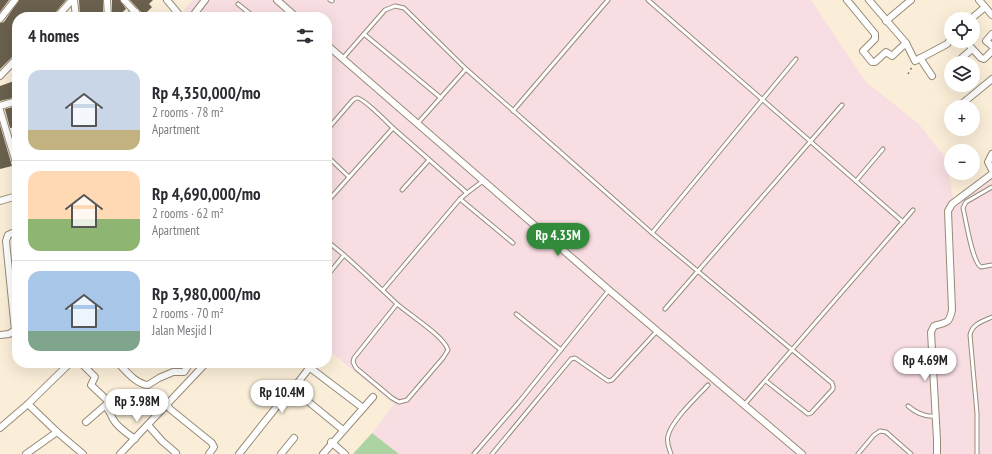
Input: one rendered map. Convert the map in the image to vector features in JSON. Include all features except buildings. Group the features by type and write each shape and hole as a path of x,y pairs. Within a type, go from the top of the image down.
{"street":[{"path":"0,19 14,0"},
{"path":"61,12 73,0"},
{"path":"73,0 75,12"},
{"path":"107,0 108,12"},
{"path":"124,0 135,12"},
{"path":"167,0 177,12"},
{"path":"196,12 206,0"},
{"path":"277,0 290,12"},
{"path":"847,0 875,34 875,39 863,51 872,62 876,62 886,52 892,56 906,43"},
{"path":"869,0 906,43 917,60 932,76"},
{"path":"886,21 911,0"},
{"path":"979,0 992,15"},
{"path":"979,12 985,7"},
{"path":"992,34 986,41 992,46"},
{"path":"917,60 944,46"},
{"path":"964,56 972,49 984,59 992,51"},
{"path":"332,51 343,58 609,290 802,454"},
{"path":"0,76 12,64"},
{"path":"967,100 992,80"},
{"path":"0,106 12,102"},
{"path":"0,110 12,150"},
{"path":"936,454 937,440 931,332 934,326 947,323 950,319 952,310 948,211 952,204 992,172 988,162 992,154"},
{"path":"0,201 12,197"},
{"path":"12,232 7,236 3,247 12,304"},
{"path":"0,335 12,332"},
{"path":"0,428 28,404 65,368"},
{"path":"86,368 95,376 90,384 91,386 109,402"},
{"path":"123,368 137,381 148,385 173,372 184,372 187,368"},
{"path":"120,454 201,368"},
{"path":"240,454 309,368"},
{"path":"315,368 363,408"},
{"path":"293,389 343,430"},
{"path":"323,454 331,442 373,396"},
{"path":"86,422 109,402"},
{"path":"109,402 110,404 107,408 113,415 113,418 123,430 134,439"},
{"path":"28,404 57,432 83,454"},
{"path":"167,405 213,445 214,448 210,454"},
{"path":"148,425 162,441 176,453"},
{"path":"26,454 57,432"},
{"path":"281,454 294,438"},
{"path":"331,442 345,454"},
{"path":"126,448 131,454"}],"lane":[{"path":"513,111 608,0"},
{"path":"648,0 903,222"},
{"path":"238,4 248,12"},
{"path":"343,58 385,10 391,7 400,6 404,8 466,69 513,111 652,233 832,383 833,389 811,413 808,414 766,381"},
{"path":"364,34 441,98"},
{"path":"652,233 796,59"},
{"path":"418,124 466,69"},
{"path":"332,124 352,101 356,98 360,98 467,193"},
{"path":"665,309 842,105"},
{"path":"332,196 393,128"},
{"path":"856,180 884,149"},
{"path":"402,190 429,160"},
{"path":"332,161 349,177"},
{"path":"383,290 460,199 483,181"},
{"path":"992,187 966,202 963,208 972,250 977,265 981,267 992,265"},
{"path":"460,199 513,243"},
{"path":"744,406 913,210"},
{"path":"332,245 397,304 447,346 448,350 444,358 406,400 399,402 392,398 356,368 353,362 354,358 397,304"},
{"path":"332,270 344,255"},
{"path":"474,454 519,402 609,290"},
{"path":"516,314 561,350"},
{"path":"978,454 977,413 970,335 975,325 992,317"},
{"path":"492,454 571,359 575,358 608,381 612,380 657,331"},
{"path":"671,454 667,443 667,436 672,426 708,385"},
{"path":"908,406 912,410 928,417 935,416"},
{"path":"858,454 880,430 886,432 911,454"}],"path":[{"path":"908,74 917,60"}],"shaded area":[{"path":"192,0 811,0 866,82 919,124 944,156 944,180 950,180 954,204 992,175 992,454 399,454 372,433 394,404 332,353 332,12 183,12"}],"green space":[{"path":"372,433 399,454 353,454"}]}
